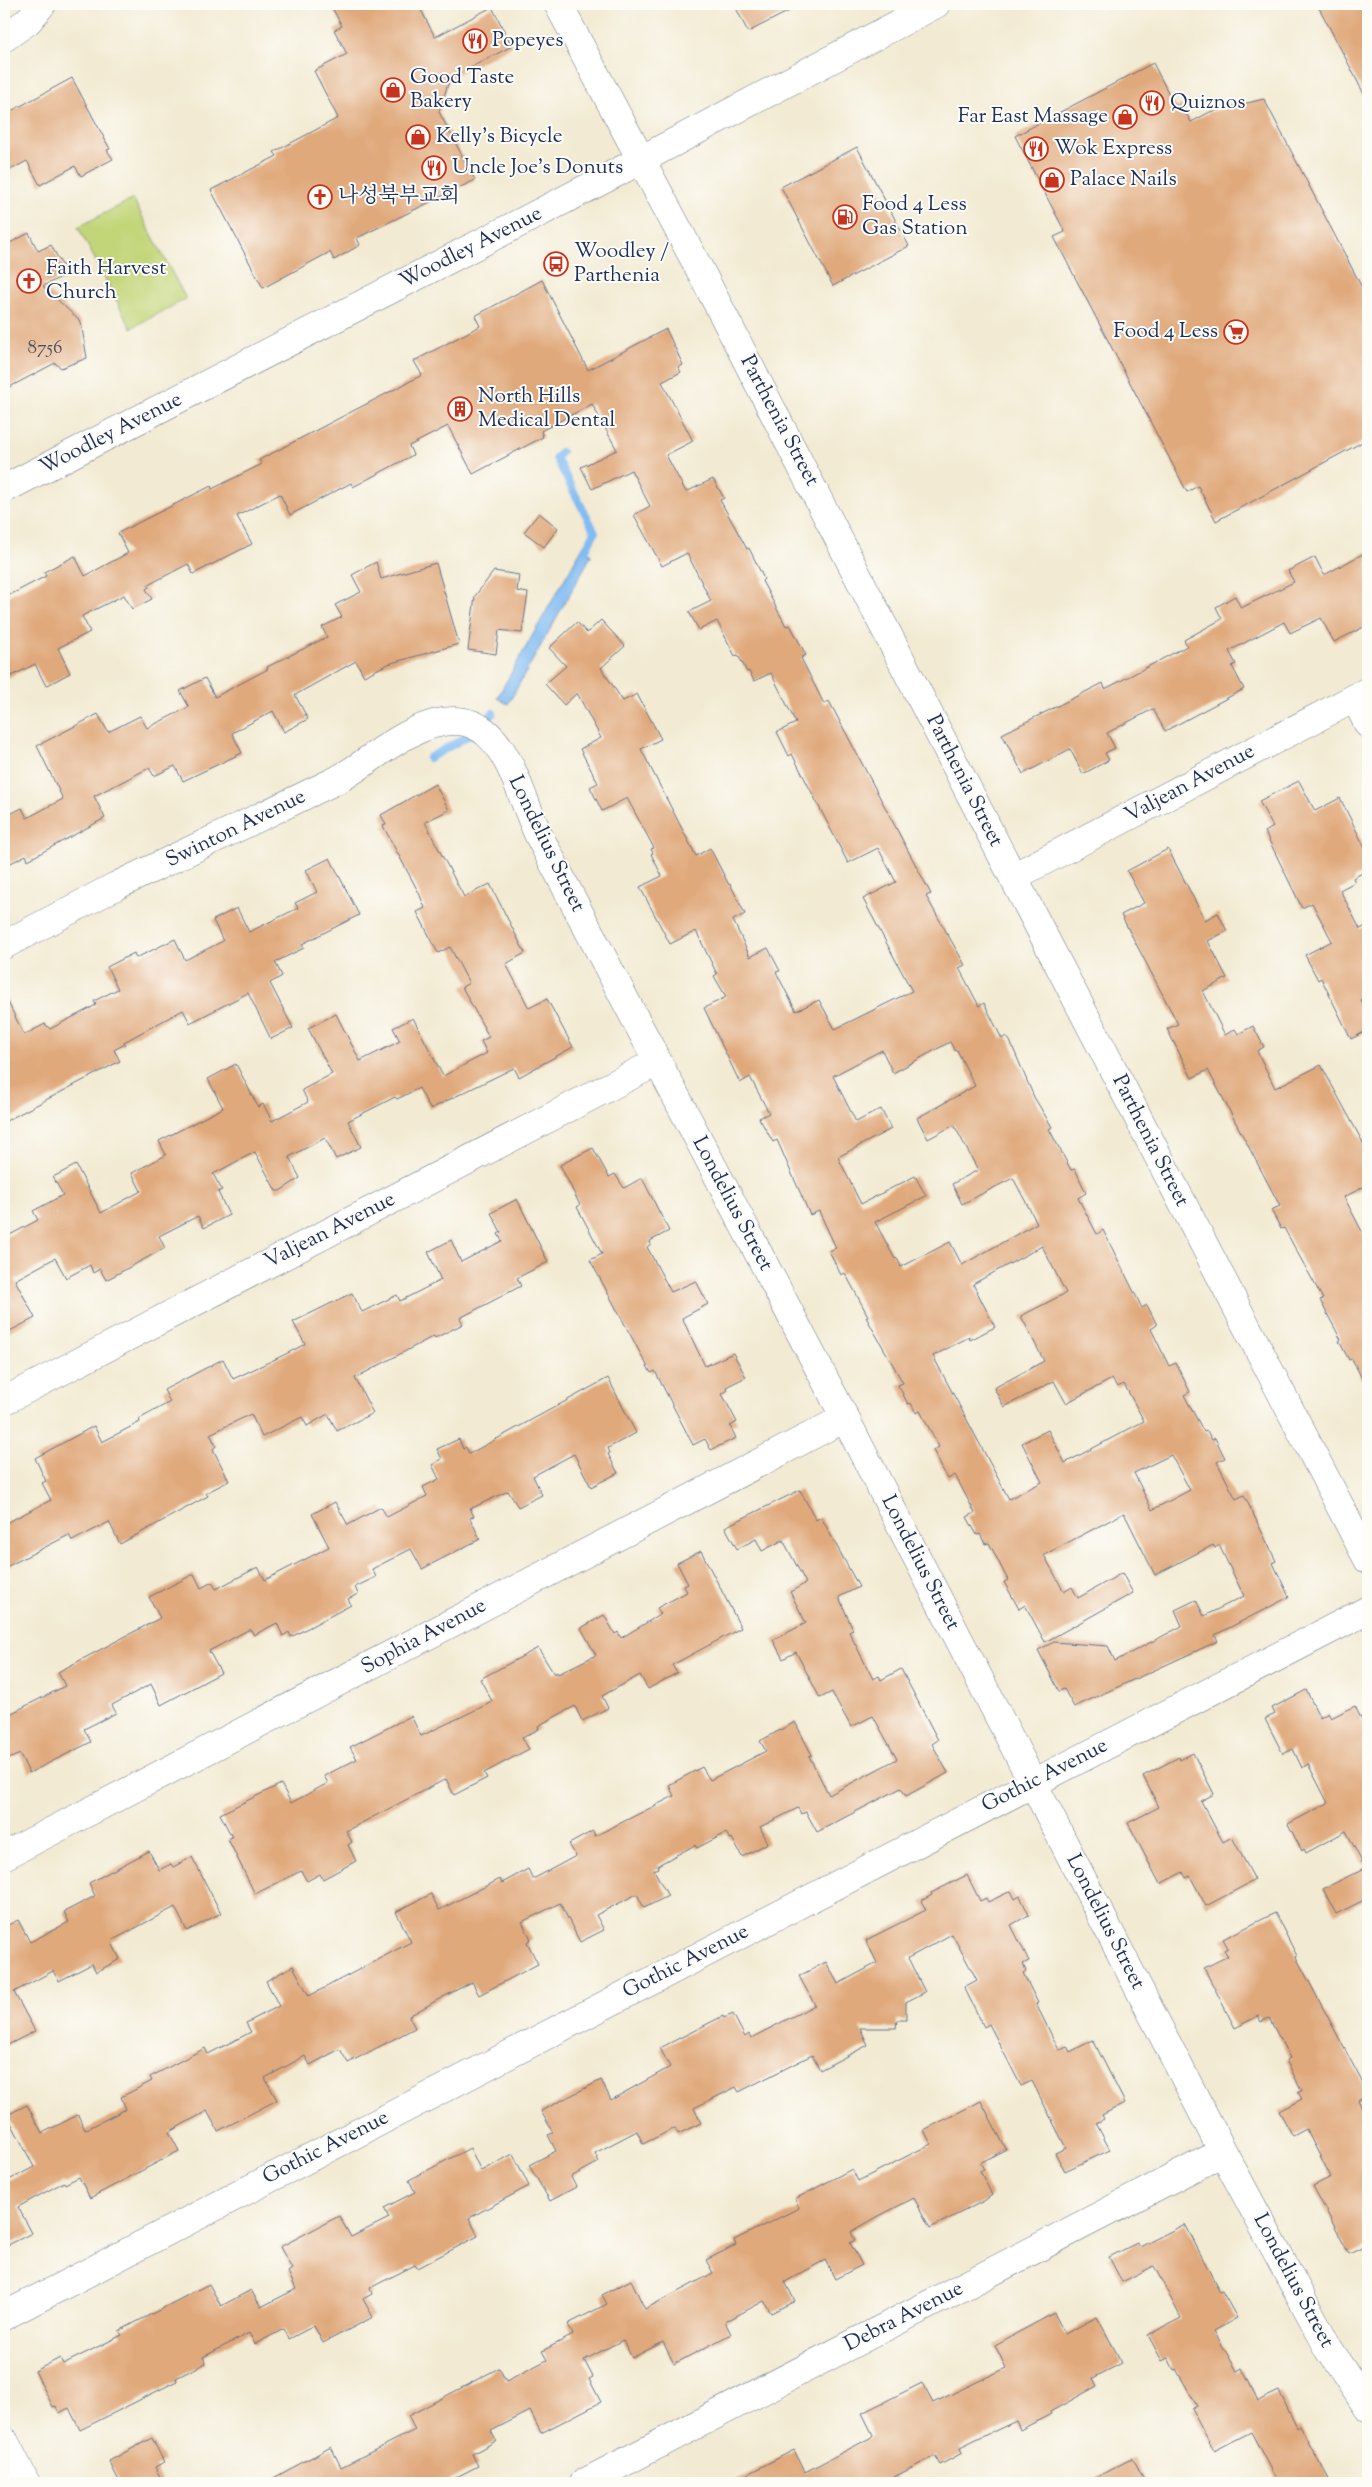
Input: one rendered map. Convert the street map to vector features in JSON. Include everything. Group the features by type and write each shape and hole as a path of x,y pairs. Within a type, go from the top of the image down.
{"street":[{"path":"4,38 28,21 42,4"},
{"name":"Parthenia Street","path":"558,4 789,439 1013,877 1368,1560"},
{"name":"Woodley Avenue","path":"4,489 640,160 936,4"},
{"path":"1361,694 1368,724"},
{"name":"Valjean Avenue","path":"1013,877 1361,694"},
{"name":"Swinton Avenue","path":"4,945 116,886 360,768 410,733 429,725 469,722"},
{"name":"Londelius Street","path":"469,722 487,732 503,755 539,836 845,1418 1223,2152 1329,2349 1368,2408"},
{"name":"Valjean Avenue","path":"4,1401 657,1062"},
{"name":"Sophia Avenue","path":"4,1856 845,1418"},
{"name":"Gothic Avenue","path":"4,2316 1368,1610"},
{"name":"Debra Avenue","path":"584,2483 1223,2152"},
{"path":"4,2440 26,2483"}],"green space":[{"path":"133,199 186,299 131,328 78,227"}],"water":[{"path":"585,543 591,556 508,704 497,698"}],"building":[{"path":"330,4 418,4 435,37 492,7 512,46 450,78 439,112 475,180 357,238 360,245 334,260 330,252 263,288 211,190 277,156 274,152 338,118 314,71 347,54 334,30 342,26"},
{"path":"734,4 803,4 748,32"},
{"path":"1317,4 1368,4 1368,102 1346,59"},
{"name":"Food 4 Less","path":"1153,63 1176,108 1181,105 1191,122 1210,112 1264,99 1368,299 1368,439 1216,521 1198,486 1187,492 1054,237 1065,232 1015,136"},
{"path":"72,78 110,149 107,150 113,159 81,176 75,166 40,185 27,161 4,173 4,115"},
{"name":"Food 4 Less Gas Station","path":"857,147 909,246 833,286 781,187"},
{"path":"29,233 38,251 51,245 67,274 43,286 81,322 87,358 61,368 55,363 4,390 4,246"},
{"path":"542,280 588,370 666,329 683,365 678,367 681,372 662,382 693,441 666,455 686,492 713,479 724,498 720,500 747,549 749,548 764,579 762,581 786,626 790,625 806,655 801,658 824,704 829,701 931,894 926,896 965,965 959,968 979,1006 984,1003 1002,1039 1006,1036 1010,1041 1034,1097 1052,1127 1049,1129 1071,1170 1075,1169 1086,1193 1078,1198 1097,1234 1103,1230 1142,1308 1147,1305 1157,1325 1151,1329 1169,1366 1176,1363 1190,1392 1184,1395 1204,1432 1207,1431 1212,1440 1215,1438 1225,1458 1217,1462 1236,1499 1244,1495 1276,1561 1273,1563 1289,1597 1215,1635 1218,1641 1074,1707 1064,1689 1059,1691 1038,1650 1054,1642 1108,1646 1115,1661 1182,1626 1175,1610 1196,1600 1204,1616 1244,1596 1219,1545 1215,1548 1213,1545 1155,1575 1124,1513 1044,1555 1064,1592 1072,1587 1078,1598 1122,1573 1133,1593 1045,1642 1025,1605 1019,1609 1004,1582 1008,1580 989,1543 985,1544 980,1534 977,1535 967,1517 975,1513 955,1475 948,1479 943,1470 933,1450 939,1447 920,1411 916,1413 911,1403 908,1404 898,1385 903,1383 866,1317 868,1316 845,1273 841,1275 829,1251 836,1248 819,1211 810,1215 777,1140 773,1142 759,1118 769,1113 750,1077 740,1083 704,1008 726,997 714,976 717,974 696,931 670,944 640,887 662,876 651,854 653,853 651,849 654,848 627,798 602,811 590,787 598,783 580,749 601,738 577,693 564,705 545,684 566,666 549,648 577,622 587,633 601,620 625,646 601,668 623,701 637,694 661,739 641,749 696,856 710,848 730,884 745,914 733,920 750,957 768,948 780,971 776,972 796,1011 819,1000 835,1029 912,991 863,899 896,882 878,848 848,863 792,754 789,756 777,732 796,723 771,673 754,681 738,655 735,656 717,621 699,630 689,612 711,601 687,553 662,566 634,515 650,506 631,470 592,489 581,467 617,450 592,404 541,431 543,437 473,474 448,426 409,446 413,455 353,487 351,483 290,515 280,494 237,516 252,544 193,574 188,564 148,585 149,587 146,589 152,599 132,609 124,595 82,616 90,632 58,648 70,673 46,686 35,664 4,680 4,598 46,576 44,572 75,556 85,576 128,553 118,533 211,486 212,489 262,464 259,460 422,375 414,361 480,326 475,316","holes":["950,1042 955,1051 957,1050 975,1086 917,1118 928,1139 954,1125 978,1170 952,1184 962,1204 1013,1178 1037,1223 962,1265 950,1242 901,1267 875,1222 926,1196 915,1176 861,1204 838,1157 891,1129 881,1109 856,1122 833,1076 882,1050 893,1073","1042,1246 1066,1293 1021,1316 1044,1361 994,1388 1004,1407 1054,1381 1066,1403 1112,1379 1117,1387 1124,1384 1144,1421 1065,1463 1048,1430 1022,1443 1042,1482 1009,1499 933,1356 969,1337 970,1340 995,1327 973,1284","1171,1455 1190,1490 1152,1510 1134,1473"]},
{"path":"539,513 558,528 544,547 524,532"},
{"path":"1368,551 1368,625 1334,642 1321,618 1290,633 1284,622 1229,651 1236,664 1232,666 1244,689 1165,731 1153,709 1107,733 1115,748 1105,753 1109,760 1083,774 1070,749 1023,774 1002,734 1103,683 1105,689 1187,646 1184,640 1222,619 1216,607 1235,596 1241,608 1294,582 1288,571 1315,557 1324,575"},
{"path":"376,562 381,579 436,563 459,644 388,664 364,676 356,661 295,695 308,719 284,732 273,711 232,733 242,753 183,781 175,766 154,776 149,768 94,796 105,818 28,860 26,855 11,863 4,850 4,817 22,808 27,818 63,799 37,746 98,714 108,732 140,716 147,728 189,707 180,691 205,678 215,697 268,669 267,667 327,637 322,627 342,617 335,605 361,592 352,575"},
{"path":"494,571 519,575 517,591 528,593 522,633 499,630 496,654 468,650 475,596"},
{"path":"1299,781 1315,811 1340,798 1368,854 1368,870 1353,878 1355,882 1340,890 1360,929 1368,925 1368,996 1361,1000 1368,1014 1368,1030 1351,1039 1321,978 1318,980 1305,955 1332,941 1312,903 1302,908 1265,832 1273,827 1259,801"},
{"path":"435,784 449,810 425,822 435,842 464,897 490,884 525,953 506,964 529,1008 547,999 573,1047 519,1077 514,1068 430,1109 419,1088 397,1099 395,1097 348,1121 361,1147 336,1159 325,1138 289,1157 300,1178 280,1191 276,1191 255,1152 213,1174 222,1190 218,1192 229,1215 204,1228 198,1216 159,1236 165,1248 106,1280 100,1269 93,1273 90,1265 66,1278 55,1258 15,1280 35,1318 4,1334 4,1238 38,1220 33,1211 63,1195 53,1177 76,1165 101,1213 141,1191 132,1173 166,1155 159,1141 223,1108 208,1079 236,1064 258,1107 263,1104 272,1121 308,1102 302,1090 332,1074 308,1028 336,1014 360,1061 400,1041 393,1028 413,1018 443,1076 487,1053 481,1041 489,1037 462,987 469,983 450,947 438,953 417,912 425,908 419,893 383,826 386,825 381,815"},
{"path":"1168,849 1205,920 1218,913 1227,931 1208,941 1227,978 1203,991 1225,1035 1235,1029 1238,1034 1253,1026 1264,1047 1257,1051 1275,1088 1321,1065 1368,1152 1368,1185 1344,1197 1368,1243 1368,1390 1352,1359 1349,1360 1339,1341 1341,1340 1320,1300 1323,1299 1284,1228 1281,1229 1271,1210 1280,1206 1208,1070 1192,1078 1167,1029 1178,1024 1121,915 1144,903 1127,871"},
{"path":"330,858 359,915 302,944 304,948 275,962 282,976 270,983 293,1028 271,1039 248,993 190,1023 183,1010 124,1042 125,1044 114,1050 120,1061 4,1122 4,994 24,1035 45,1024 50,1029 96,1005 94,1001 118,989 107,967 134,953 136,958 175,939 185,960 223,941 213,920 237,908 249,932 298,908 295,903 317,892 306,870"},
{"path":"593,1148 609,1177 615,1174 624,1188 642,1178 669,1231 650,1241 651,1244 647,1247 671,1292 696,1281 708,1304 682,1318 705,1366 733,1353 746,1377 726,1387 728,1390 722,1394 737,1422 730,1426 736,1438 711,1450 705,1439 693,1445 655,1371 651,1373 590,1260 602,1254 577,1207 580,1205 560,1165"},
{"path":"517,1199 548,1262 517,1278 521,1286 460,1318 463,1324 435,1338 434,1336 355,1378 373,1413 337,1431 328,1414 307,1426 302,1417 262,1437 251,1414 210,1434 216,1446 213,1449 229,1481 206,1493 208,1496 120,1544 109,1522 72,1541 69,1535 4,1568 4,1524 51,1500 42,1483 46,1481 35,1458 94,1426 102,1442 140,1422 139,1419 170,1402 164,1390 223,1359 233,1379 284,1355 305,1344 293,1322 352,1293 362,1312 397,1295 400,1301 441,1280 428,1252 451,1240 461,1262 502,1241 498,1234 501,1232 491,1213"},
{"path":"608,1378 636,1433 608,1448 610,1453 608,1454 618,1473 591,1487 574,1454 533,1476 542,1495 518,1507 508,1491 470,1509 474,1516 470,1518 480,1539 422,1569 411,1549 372,1569 376,1577 355,1587 358,1594 348,1599 351,1605 291,1637 289,1632 283,1636 277,1623 254,1635 251,1630 248,1630 209,1651 221,1673 161,1705 151,1684 112,1705 116,1713 84,1729 91,1742 29,1773 20,1754 4,1761 4,1717 65,1686 58,1672 160,1618 149,1597 194,1574 201,1588 212,1582 216,1589 258,1567 265,1580 329,1547 312,1514 335,1502 348,1525 381,1507 387,1517 427,1496 423,1487 439,1479 432,1465 442,1459 437,1449 459,1439 463,1449 466,1447 469,1454"},
{"path":"800,1490 816,1520 821,1517 859,1587 839,1597 853,1630 849,1632 873,1679 879,1676 881,1680 901,1669 938,1740 932,1744 948,1773 906,1796 901,1788 817,1832 806,1812 801,1814 798,1808 760,1827 768,1843 742,1857 732,1838 730,1839 726,1833 697,1848 695,1845 658,1865 659,1868 654,1870 668,1896 644,1908 637,1894 596,1915 604,1930 580,1942 560,1903 522,1922 531,1939 527,1942 538,1964 479,1995 472,1982 441,1998 409,2016 415,2028 348,2063 340,2049 310,2065 305,2056 265,2078 277,2100 218,2131 207,2111 169,2132 179,2151 90,2198 79,2177 65,2184 64,2182 18,2207 32,2233 4,2247 4,2179 5,2182 34,2167 7,2115 27,2105 42,2133 78,2115 85,2130 126,2109 121,2097 152,2081 150,2077 205,2048 208,2054 251,2032 246,2023 279,2006 266,1981 293,1966 309,1996 411,1942 396,1912 431,1894 439,1910 500,1879 502,1883 528,1869 533,1879 576,1856 569,1844 593,1831 595,1836 674,1796 669,1785 702,1767 710,1780 766,1751 760,1741 795,1722 812,1755 809,1756 829,1795 897,1759 873,1716 851,1727 832,1692 820,1698 796,1652 783,1659 773,1640 806,1623 790,1592 806,1583 783,1540 762,1551 756,1539 737,1549 725,1527"},
{"path":"701,1551 741,1628 672,1665 677,1673 648,1689 640,1675 602,1696 608,1708 582,1721 575,1706 538,1726 539,1729 522,1738 529,1749 484,1773 487,1778 454,1795 446,1779 346,1831 352,1842 348,1845 356,1861 323,1879 320,1874 307,1881 301,1871 255,1894 228,1839 232,1837 220,1814 281,1784 291,1803 328,1783 324,1776 357,1759 350,1747 411,1716 421,1736 488,1704 492,1701 480,1679 538,1648 554,1674 557,1672 558,1674 596,1655 581,1628 604,1615 615,1634 618,1632 621,1638 661,1614 657,1608 687,1592 684,1586 688,1584 677,1563"},
{"path":"1306,1690 1320,1718 1328,1713 1331,1718 1355,1706 1368,1733 1368,1898 1336,1914 1323,1889 1365,1868 1346,1831 1306,1853 1304,1849 1302,1851 1288,1824 1328,1803 1308,1764 1302,1768 1293,1749 1283,1754 1265,1719 1275,1714 1272,1708"},
{"path":"1193,1753 1214,1794 1201,1801 1223,1842 1232,1837 1255,1880 1206,1906 1190,1876 1186,1878 1183,1872 1160,1884 1128,1823 1159,1807 1143,1776 1179,1757 1180,1760"},
{"path":"149,1851 159,1870 171,1864 173,1867 192,1857 221,1913 187,1931 175,1907 111,1941 120,1959 102,1969 96,1972 92,1964 59,1981 53,1971 14,1992 35,2031 4,2047 4,1927 18,1920 30,1942 69,1922 64,1912 95,1896 89,1883"},
{"path":"967,1875 980,1901 986,1898 988,1902 1011,1891 1015,1899 1020,1896 1029,1915 1011,1925 1029,1961 1023,1964 1026,1971 1023,1973 1059,2050 1067,2046 1070,2052 1093,2040 1125,2103 1102,2115 1104,2119 1096,2123 1110,2150 1065,2171 1055,2153 1066,2148 1032,2081 1021,2086 989,2024 984,2027 964,1987 977,1980 952,1934 908,1958 925,1992 906,2002 906,2020 897,2020 896,2028 860,2028 868,2045 820,2070 812,2055 739,2092 736,2087 694,2108 701,2123 678,2134 675,2128 643,2144 637,2131 595,2153 599,2162 571,2177 576,2187 550,2201 529,2165 556,2151 548,2135 553,2133 541,2111 601,2080 611,2100 670,2067 660,2048 723,2016 724,2018 733,2014 745,2037 749,2034 751,2038 815,2005 799,1976 826,1962 838,1984 877,1963 866,1940 926,1910 921,1901 932,1895 931,1893"},
{"path":"1275,1913 1296,1957 1368,2093 1358,2100 1368,2119 1368,2245 1349,2254 1313,2186 1331,2177 1306,2129 1293,2136 1279,2111 1302,2099 1298,2092 1302,2091 1286,2060 1290,2058 1269,2018 1261,2022 1258,2016 1235,2028 1204,1968 1228,1956 1224,1950 1228,1948 1223,1939"},
{"path":"981,2101 1006,2149 980,2163 984,2169 980,2171 992,2195 984,2201 930,2228 914,2198 877,2217 851,2232 855,2240 850,2243 862,2265 835,2279 825,2260 785,2282 795,2301 771,2313 764,2301 725,2322 731,2334 674,2364 663,2342 632,2358 623,2340 584,2360 593,2377 589,2379 601,2402 541,2433 530,2411 491,2431 496,2441 472,2454 478,2466 445,2483 264,2483 331,2447 341,2467 415,2430 408,2416 499,2368 506,2381 547,2360 542,2351 573,2335 568,2324 607,2304 602,2295 631,2280 645,2309 685,2288 713,2273 706,2260 736,2245 734,2240 799,2208 795,2199 852,2169 858,2181 931,2144 924,2130"},
{"path":"470,2148 481,2171 513,2154 529,2186 469,2218 478,2236 417,2268 415,2265 370,2288 372,2294 363,2299 373,2317 323,2343 314,2326 289,2339 284,2329 255,2344 249,2333 203,2357 206,2363 176,2378 177,2381 80,2430 69,2408 59,2413 56,2406 53,2407 35,2371 60,2358 63,2364 122,2335 119,2331 209,2284 221,2306 251,2290 261,2307 296,2289 288,2272 292,2269 280,2247 339,2216 351,2237 389,2218 384,2208 415,2192 409,2180"},
{"path":"1185,2224 1220,2292 1222,2291 1237,2318 1214,2331 1237,2371 1242,2368 1258,2401 1279,2391 1297,2428 1300,2426 1331,2483 1278,2483 1251,2432 1214,2451 1192,2409 1197,2406 1176,2369 1174,2370 1168,2358 1162,2361 1148,2335 1181,2318 1154,2266 1122,2282 1109,2257 1137,2243 1140,2247"},
{"path":"1054,2313 1065,2334 1097,2317 1122,2363 1093,2378 1097,2386 1050,2412 1051,2414 1020,2430 1016,2421 960,2448 962,2453 940,2465 935,2456 894,2477 897,2483 730,2483 794,2450 805,2472 873,2435 862,2413 922,2383 933,2403 1006,2368 995,2345"},
{"path":"152,2438 164,2462 155,2467 163,2483 120,2483 109,2461"},
{"path":"1133,2458 1146,2483 1085,2483"}],"waterway":[{"path":"561,452 556,458 595,532 583,555"},
{"path":"483,724 493,713"},
{"path":"429,758 475,732"}],"place":[{"name":"Popeyes","path":"475,41"},
{"name":"Good Taste Bakery","path":"393,90"},
{"name":"Quiznos","path":"1152,103"},
{"name":"Far East Massage","path":"1125,117"},
{"name":"Kelly's Bicycle","path":"418,137"},
{"name":"Wok Express","path":"1036,149"},
{"name":"Uncle Joe's Donuts","path":"434,168"},
{"name":"Palace Nails","path":"1052,180"},
{"name":"나성북부교회","path":"320,197"},
{"name":"Food 4 Less Gas Station","path":"845,217"},
{"name":"Woodley / Parthenia","path":"556,264"},
{"name":"Faith Harvest Church","path":"29,281"},
{"name":"Food 4 Less","path":"1236,332"},
{"name":"North Hills Medical Dental","path":"460,409"}]}
